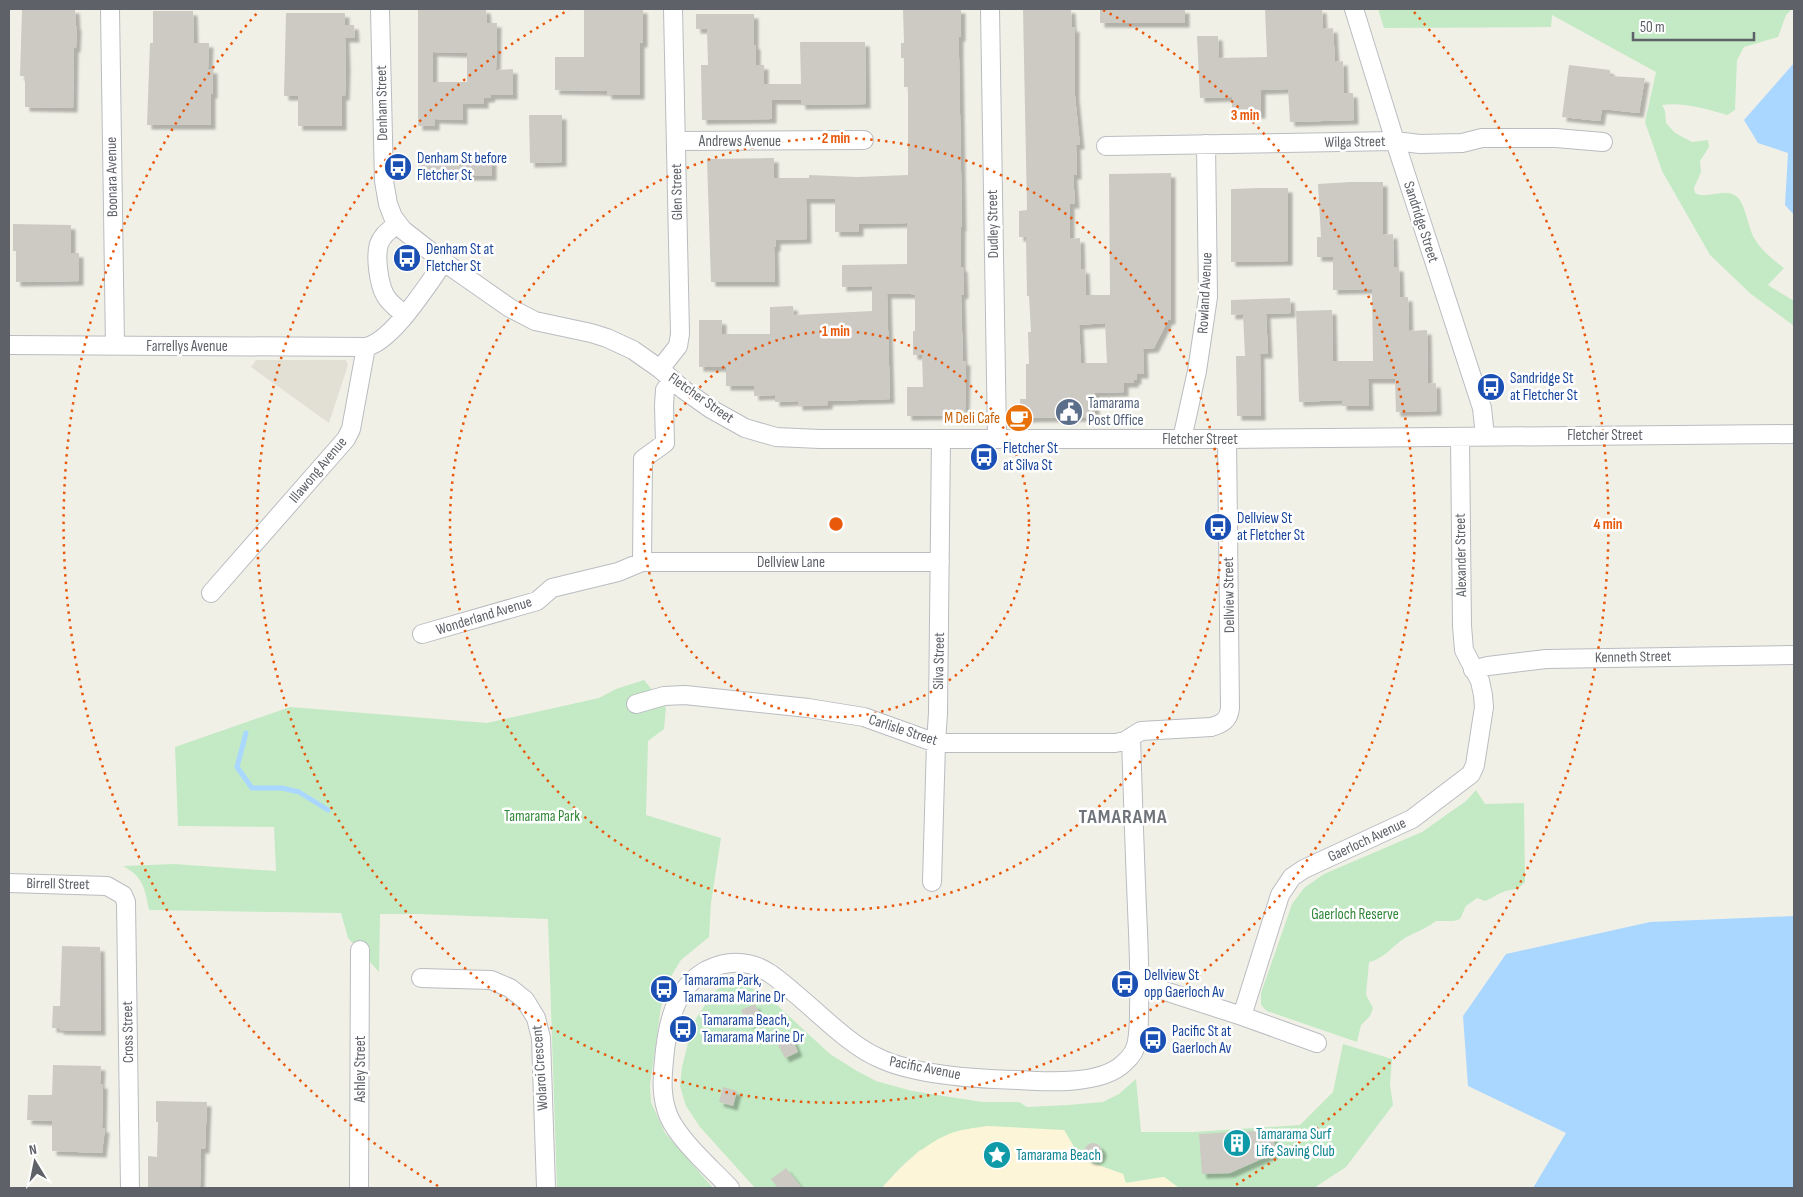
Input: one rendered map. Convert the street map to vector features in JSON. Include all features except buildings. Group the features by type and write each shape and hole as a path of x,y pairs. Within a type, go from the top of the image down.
{"street":[{"name":"Boonara Avenue","path":"110,9 116,345"},
{"name":"Denham Street","path":"380,9 384,181 388,204 403,230 444,262"},
{"name":"Glen Street","path":"666,374 678,346 680,334 673,9"},
{"name":"Dudley Street","path":"990,9 997,439"},
{"name":"Sandridge Street","path":"1354,9 1395,142 1482,408 1485,436"},
{"name":"Wilga Street","path":"1106,146 1395,142 1420,144 1462,143 1482,138 1556,138 1603,142"},
{"name":"Andrews Avenue","path":"676,141 864,140"},
{"name":"Rowland Avenue","path":"1182,439 1197,371 1208,297 1206,144"},
{"path":"398,224 387,232 379,244 378,270 380,284 385,296 405,315"},
{"path":"366,347 382,341 394,330 444,262"},
{"name":"Fletcher Street","path":"444,262 522,315 547,324 607,338 633,350 710,409 745,428 762,434 791,438 1227,439 1794,434"},
{"name":"Farrellys Avenue","path":"9,345 366,347"},
{"name":"Illawong Avenue","path":"211,593 346,440 351,429 366,347"},
{"path":"642,562 643,459 665,443 664,404 666,374"},
{"name":"Alexander Street","path":"1460,437 1462,626 1464,650 1474,670"},
{"name":"Silva Street","path":"932,882 938,713 941,439"},
{"name":"Dellview Street","path":"1227,439 1230,708 1227,719"},
{"name":"Dellview Lane","path":"642,562 940,562"},
{"name":"Wonderland Avenue","path":"422,634 537,601 552,588 618,572 642,562"},
{"name":"Kenneth Street","path":"1474,670 1488,666 1546,659 1794,655"},
{"name":"Gaerloch Avenue","path":"1242,1016 1280,895 1292,878 1304,869 1412,819 1471,774 1476,765 1484,706 1482,687 1474,670"},
{"name":"Carlisle Street","path":"636,704 664,696 685,695 808,708 864,717 936,743 1116,743 1125,741 1142,731 1211,727 1220,725 1227,719"},
{"path":"1131,737 1140,983 1317,1043"},
{"name":"Birrell Street","path":"9,883 107,886"},
{"name":"Cross Street","path":"107,886 116,889 123,895 127,910 130,1188"},
{"name":"Ashley Street","path":"359,1188 360,950"},
{"name":"Pacific Avenue","path":"730,1188 679,1134 670,1120 662,1088 665,1048 669,1026 680,994 694,979 710,969 726,964 750,964 772,975 857,1045 889,1063 922,1071 1031,1081 1084,1079 1107,1074 1119,1067 1134,1052 1138,1039 1140,983"},
{"name":"Wolaroi Crescent","path":"421,978 491,980 510,988 525,1000 536,1018 541,1038 546,1188"}],"shaded area":[{"path":"256,360 346,360 348,365 329,423 251,367"}],"green space":[{"path":"1378,9 1792,9 1786,15 1778,37 1744,47 1737,60 1735,110 1727,115 1686,105 1662,105 1665,111 1666,123 1675,133 1692,142 1708,140 1709,147 1700,161 1701,172 1694,188 1695,193 1705,195 1726,193 1739,199 1754,238 1768,255 1784,268 1768,285 1794,301 1794,326 1751,294 1710,255 1662,171 1645,122 1656,72 1552,15 1551,27 1384,28"},
{"name":"Tamarama Park","path":"644,680 666,707 664,729 648,741 646,815 721,838 711,903 709,937 681,960 670,978 661,1007 650,1085 651,1102 665,1133 713,1188 557,1188 548,919 380,914 379,972 348,938 341,913 149,910 142,884 135,874 123,866 174,864 276,871 274,827 178,826 175,747 290,707 487,723 599,698 616,689"},
{"name":"Gaerloch Reserve","path":"1476,790 1485,804 1524,803 1525,882 1523,885 1485,901 1477,898 1466,906 1460,919 1436,921 1400,941 1384,955 1369,962 1366,995 1373,1008 1370,1016 1361,1025 1357,1042 1267,1011 1261,1005 1261,993 1292,904 1304,888 1324,874 1422,832 1466,801"},
{"path":"741,985 763,992 830,1054 857,1071 876,1081 912,1091 982,1102 1019,1102 1027,1107 1068,1105 1103,1102 1119,1094 1136,1079 1141,1132 1194,1132 1300,1125 1333,1092 1343,1044 1392,1059 1390,1085 1393,1105 1346,1167 1314,1188 1179,1188 1164,1177 1125,1183 1123,1174 1081,1159 1064,1130 920,1150 882,1188 755,1188 700,1127 686,1106 680,1086 682,1067 693,1023 707,1002 703,998 722,987"}],"sand":[{"name":"Tamarama Beach","path":"987,1126 1064,1130 1081,1159 1123,1174 1126,1183 1164,1177 1179,1188 882,1188 904,1165 930,1144 954,1132"}],"water":[{"path":"1794,63 1794,215 1785,205 1788,153 1758,143 1744,120"},
{"path":"1794,916 1794,1188 1533,1188 1566,1133 1468,1086 1463,1016 1506,954 1650,922"}],"waterway":[{"path":"246,733 237,767 252,788 282,788 299,792 328,810"}],"place":[{"name":"Denham St before Fletcher St","path":"398,167"},
{"name":"Denham St at Fletcher St","path":"407,258"},
{"name":"Sandridge St at Fletcher St","path":"1491,387"},
{"name":"Tamarama Post Office","path":"1069,412"},
{"name":"M Deli Cafe","path":"1019,418"},
{"name":"Fletcher St at Silva St","path":"984,457"},
{"name":"Dellview St at Fletcher St","path":"1218,527"},
{"name":"Dellview St opp Gaerloch Av","path":"1125,984"},
{"name":"Tamarama Park, Tamarama Marine Dr","path":"664,989"},
{"name":"Tamarama Beach, Tamarama Marine Dr","path":"683,1029"},
{"name":"Pacific St at Gaerloch Av","path":"1153,1040"},
{"name":"Tamarama Surf Life Saving Club","path":"1237,1143"},
{"name":"Tamarama Beach","path":"997,1155"}],"district":[{"name":"TAMARAMA","path":"1123,817"}]}
